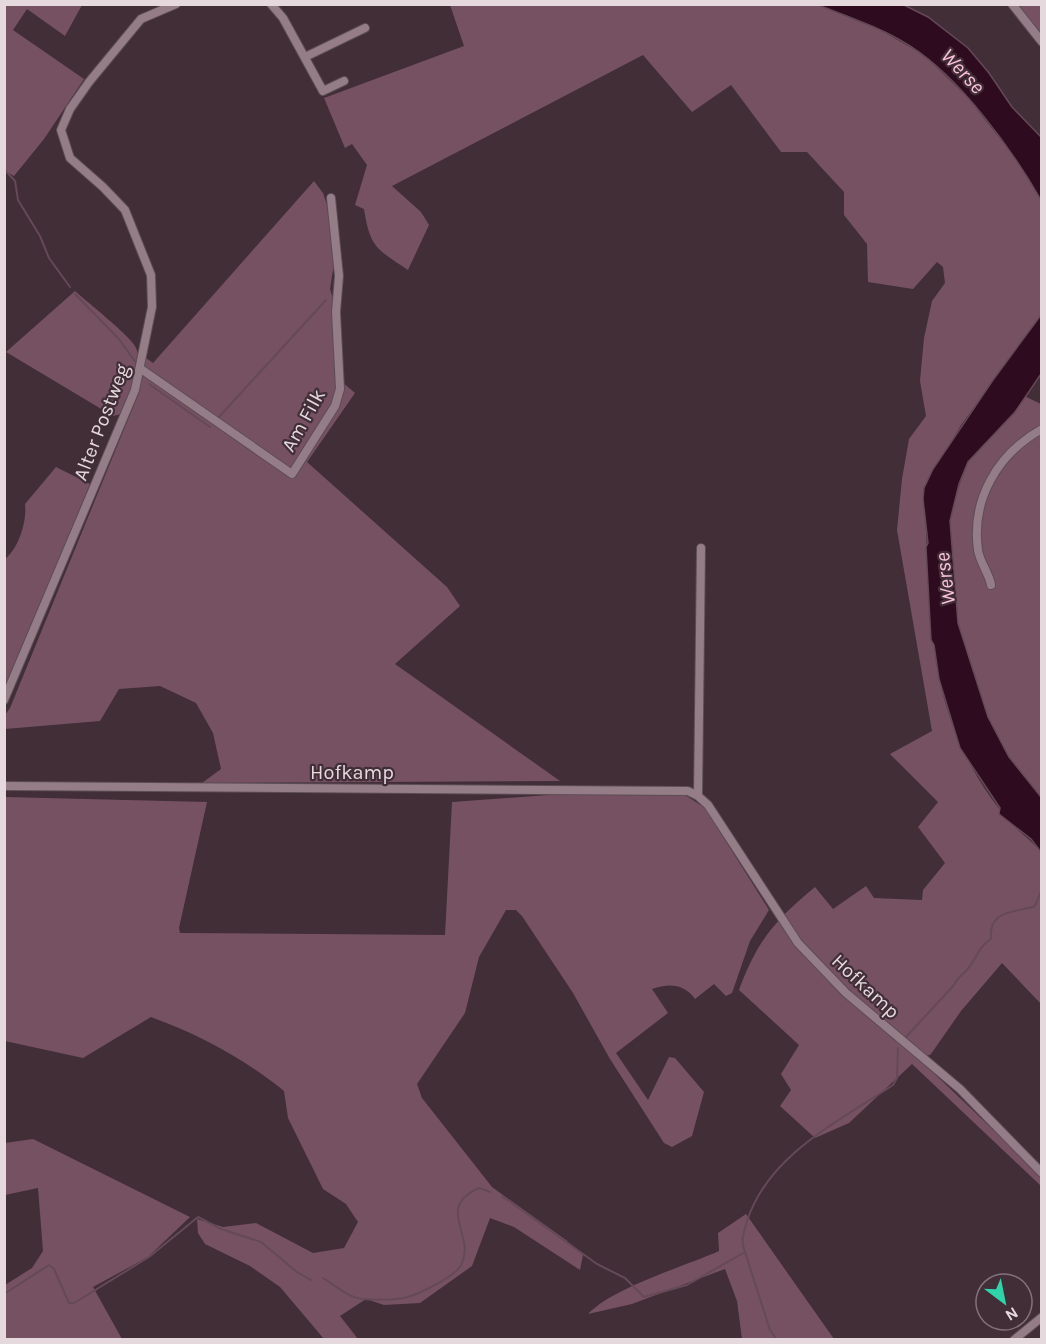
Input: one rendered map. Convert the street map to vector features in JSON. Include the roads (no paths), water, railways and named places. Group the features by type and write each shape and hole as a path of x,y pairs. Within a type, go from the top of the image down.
{"street":[{"name":"Alter Postweg","path":"4,700 135,390 152,307 151,275 124,210 103,187 70,158 61,130 70,109 89,82 141,18 176,4"},
{"path":"271,4 283,18 323,92 344,81"},
{"path":"1012,4 1041,42"},
{"path":"305,57 365,28"},
{"name":"Am Filk","path":"141,369 291,474 335,406 340,389 336,312 339,276 331,198"},
{"path":"991,585 978,553 976,527 982,495 1005,459 1041,429"},
{"path":"699,796 701,548"},
{"name":"Hofkamp","path":"4,786 676,790 699,796 708,805 798,943 846,993 968,1095 1041,1173"},
{"path":"1014,1340 1041,1317"}],"water":[{"name":"Werse","path":"818,5 904,5 928,17 968,48 989,73 1012,107 1041,137 1041,200 1000,137 966,95 929,60 888,34"},
{"name":"Werse","path":"1041,315 1041,374 1015,412 968,462 959,484 950,521 958,623 988,717 1009,757 1041,797 1041,852 1031,839 999,814 1000,808 960,748 939,679 934,645 931,640 926,547 928,543 923,499 924,488 933,469 993,380"}],"waterway":[{"path":"4,169 15,181 18,200 40,236 49,258 70,287"},
{"path":"75,294 118,338 137,364"},
{"path":"218,418 326,300"},
{"path":"149,384 210,427"},
{"path":"906,1037 954,985 983,946 991,939 994,922 1005,914 1035,906 1042,889"},
{"path":"502,1196 597,1264 625,1278 644,1297 687,1285 745,1252 743,1240 747,1221 757,1197 771,1177 788,1158 808,1142 893,1085 897,1078 898,1048"},
{"path":"323,1278 342,1291 358,1298 368,1299 404,1298 436,1284 453,1274 462,1263 465,1252 458,1213 460,1204 466,1196 479,1188 490,1192"},
{"path":"4,1294 49,1265 54,1269 69,1303 74,1303 149,1257 198,1217 221,1229 261,1242 297,1272 311,1280"},
{"path":"745,1252 770,1330 777,1340"}]}
